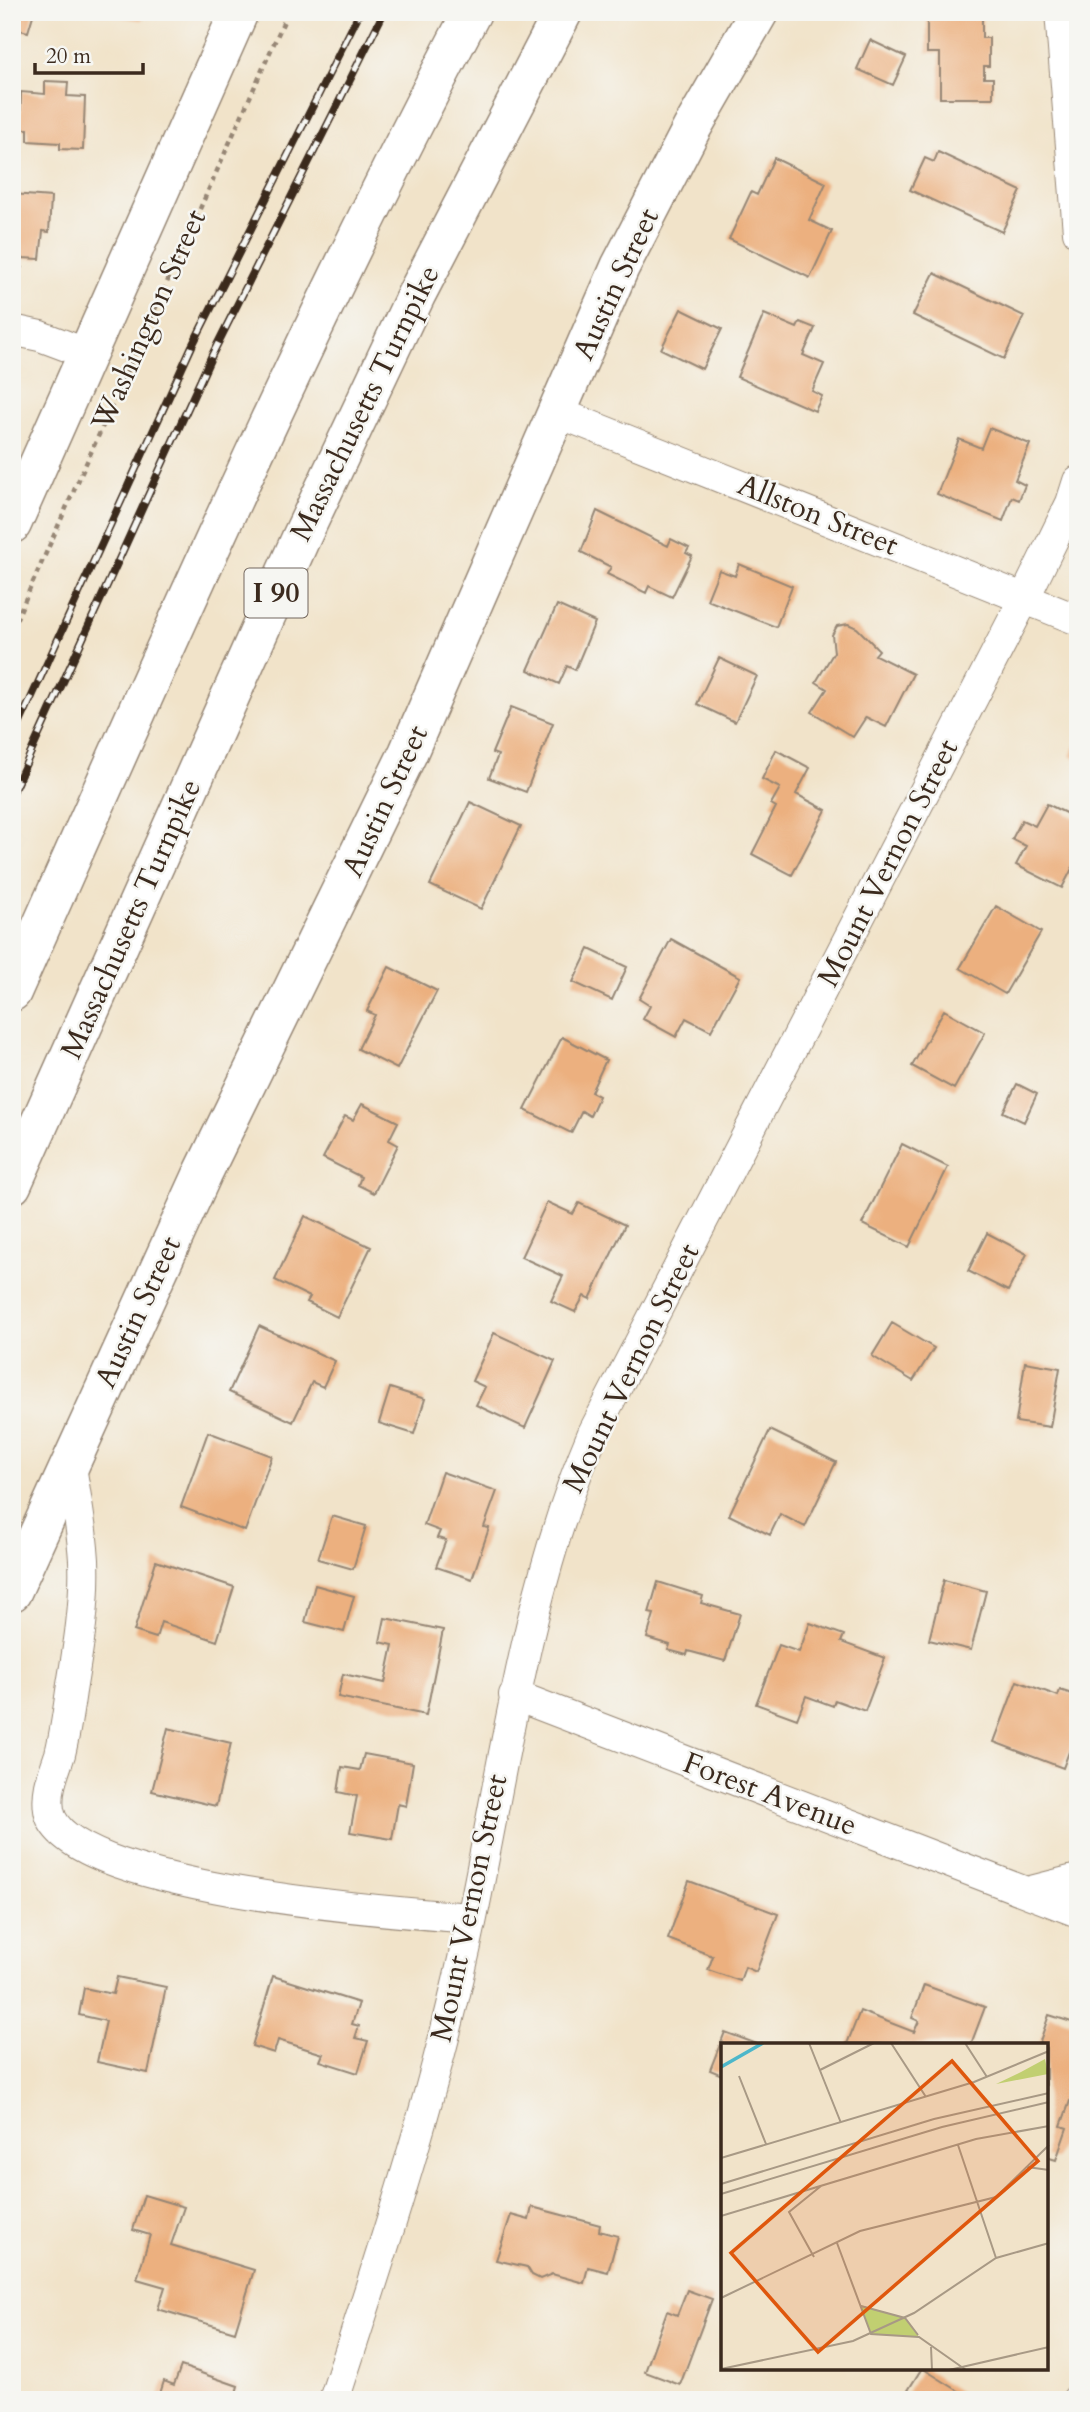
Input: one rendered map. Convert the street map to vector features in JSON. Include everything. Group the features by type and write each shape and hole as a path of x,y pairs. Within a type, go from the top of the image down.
{"main road":[{"name":"Washington Street","path":"12,524 239,12"},
{"name":"I 90","path":"12,992 262,435 377,198 472,12"},
{"name":"Massachusetts Turnpike","path":"12,1185 300,540 416,295 563,12"},
{"name":"Austin Street","path":"12,1592 203,1173 408,753 559,413 620,267 692,128 759,12"}],"street":[{"path":"1060,12 1073,104 1078,232"},
{"path":"12,330 40,336 88,354"},
{"name":"Allston Street","path":"559,413 1078,620"},
{"name":"Mount Vernon Street","path":"334,2400 396,2213 472,1918 514,1695 551,1545 568,1492 593,1433 1025,597 1071,503 1078,481"},
{"path":"70,1460 84,1560 80,1624 71,1691 60,1752 49,1786 49,1813 62,1832 85,1848 134,1867 204,1885 315,1905 472,1918"},
{"name":"Forest Avenue","path":"514,1695 1078,1912"},
{"path":"1027,1892 1078,1879"}],"path":[{"name":"Washington Street","path":"12,629 288,12"}],"building":[{"path":"12,12 34,12 28,32 12,28"},
{"path":"87,12 143,12 142,20"},
{"path":"982,12 982,38 989,38 989,66 984,66 984,78 993,78 993,98 940,98 940,53 927,53 927,14"},
{"path":"870,40 906,57 893,85 857,69"},
{"path":"45,81 68,82 67,96 85,97 83,150 60,149 60,143 28,141 28,129 20,129 21,92 45,94"},
{"path":"938,152 1021,191 1002,232 910,190 925,158 934,162"},
{"path":"774,158 826,183 809,220 832,231 810,278 729,239 751,192 757,195"},
{"path":"12,194 51,197 49,232 43,231 40,259 22,258 22,267 12,266"},
{"path":"934,273 1024,316 1004,359 913,315"},
{"path":"681,309 722,329 702,369 661,349"},
{"path":"764,314 797,328 800,322 815,328 803,355 824,364 812,391 822,396 815,411 737,377"},
{"path":"989,428 1030,444 1015,480 1025,485 1019,500 1012,497 1003,521 937,494 959,439 981,448"},
{"path":"597,511 668,546 671,539 689,548 686,553 692,556 672,597 649,586 646,593 607,574 611,567 581,552"},
{"path":"739,564 792,586 776,627 707,600 719,570 735,576"},
{"path":"557,605 595,622 575,670 567,666 559,684 528,670"},
{"path":"848,624 857,628 879,650 875,655 913,674 886,727 866,717 853,737 812,712 827,689 816,682 834,652 832,635 837,626"},
{"path":"719,658 757,676 735,722 697,704"},
{"path":"511,707 553,723 526,792 489,778 498,755 492,753"},
{"path":"1078,742 1078,760 1070,756"},
{"path":"776,750 810,768 796,794 826,810 792,875 752,854 776,807 771,804 780,788 762,779"},
{"path":"470,802 521,826 481,909 430,885"},
{"path":"1047,804 1078,819 1078,857 1062,888 1016,865 1026,846 1012,839 1022,820 1035,826"},
{"path":"996,906 1041,932 1005,994 960,968"},
{"path":"671,939 740,977 711,1031 686,1018 676,1037 643,1019 650,1006 639,999"},
{"path":"589,949 627,967 612,1000 573,982"},
{"path":"389,967 437,991 397,1069 358,1049 375,1015 367,1011"},
{"path":"944,1010 985,1033 954,1089 912,1066"},
{"path":"562,1037 606,1060 591,1092 599,1096 590,1116 582,1111 571,1133 525,1110"},
{"path":"1017,1084 1037,1094 1024,1122 1003,1112"},
{"path":"362,1104 398,1122 389,1140 398,1145 374,1193 358,1185 361,1177 323,1158 345,1116 353,1120"},
{"path":"902,1144 948,1167 909,1247 862,1224"},
{"path":"547,1202 573,1214 579,1203 625,1225 590,1299 584,1296 575,1312 551,1301 563,1276 521,1257"},
{"path":"305,1216 371,1247 337,1317 307,1302 310,1297 275,1280"},
{"path":"987,1233 1027,1254 1008,1291 968,1271"},
{"path":"892,1323 934,1348 913,1381 872,1356"},
{"path":"259,1326 335,1361 323,1387 312,1382 293,1422 229,1392"},
{"path":"494,1333 555,1361 525,1428 476,1405 485,1387 472,1381"},
{"path":"1025,1362 1060,1368 1050,1427 1016,1422"},
{"path":"390,1388 425,1399 414,1434 379,1423"},
{"path":"770,1430 836,1462 805,1527 780,1514 770,1535 729,1515"},
{"path":"208,1432 272,1456 245,1531 181,1507"},
{"path":"442,1472 497,1491 484,1527 489,1528 472,1579 436,1567 446,1540 437,1538 440,1531 424,1525"},
{"path":"332,1516 366,1526 353,1569 318,1559"},
{"path":"156,1561 234,1587 217,1641 161,1622 156,1638 134,1631"},
{"path":"944,1580 986,1591 971,1650 929,1640"},
{"path":"658,1582 703,1596 701,1603 740,1614 725,1661 688,1651 687,1655 668,1650 670,1645 647,1638 654,1614 649,1613"},
{"path":"315,1585 354,1596 344,1632 305,1622"},
{"path":"385,1618 443,1630 426,1715 338,1697 343,1674 385,1683 393,1645 380,1642"},
{"path":"810,1623 844,1635 841,1642 885,1658 865,1711 835,1700 833,1706 806,1696 797,1719 756,1704 779,1645 799,1652"},
{"path":"1017,1681 1058,1696 1060,1690 1078,1696 1078,1727 1063,1768 994,1742"},
{"path":"168,1728 231,1743 216,1806 152,1791"},
{"path":"364,1754 413,1763 406,1806 398,1804 392,1839 350,1832 357,1796 338,1792 342,1767 360,1770"},
{"path":"689,1881 778,1914 756,1972 745,1967 740,1981 708,1970 713,1956 668,1939"},
{"path":"273,1976 359,2003 352,2024 359,2026 355,2038 368,2041 358,2073 320,2061 323,2054 278,2040 274,2053 252,2046"},
{"path":"117,1977 166,1987 148,2073 97,2062 106,2021 79,2015 84,1988 113,1994"},
{"path":"924,1985 985,2007 971,2043 847,2043 860,2011 914,2032 919,2021 912,2018"},
{"path":"1049,2015 1078,2024 1078,2103 1070,2101 1061,2126 1067,2128 1056,2160 1048,2158 1048,2043 1039,2043"},
{"path":"725,2032 754,2043 721,2043 721,2075 710,2070"},
{"path":"144,2195 184,2207 171,2245 254,2270 235,2332 158,2309 165,2287 137,2279 150,2235 133,2230"},
{"path":"532,2207 600,2225 599,2231 618,2236 608,2272 588,2267 584,2283 552,2274 540,2279 532,2275 527,2267 496,2260 511,2215 529,2220"},
{"path":"687,2290 712,2299 680,2385 645,2372 667,2311 677,2315"},
{"path":"181,2366 238,2386 234,2400 158,2400 164,2381 174,2385"},
{"path":"921,2370 925,2370 973,2400 902,2400"}],"railway":[{"path":"12,740 192,346 360,12"},
{"path":"12,794 212,355 384,12"}]}
